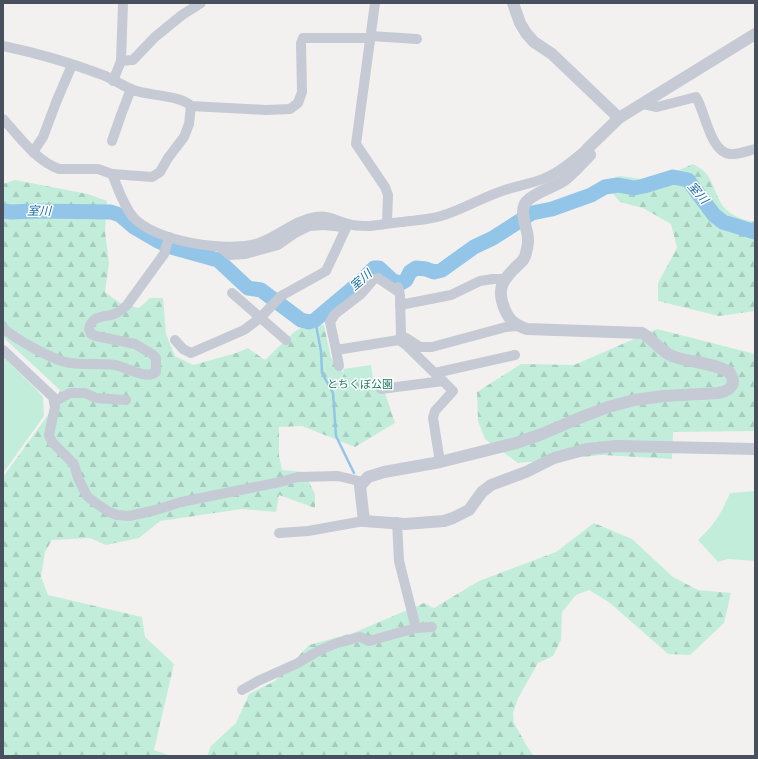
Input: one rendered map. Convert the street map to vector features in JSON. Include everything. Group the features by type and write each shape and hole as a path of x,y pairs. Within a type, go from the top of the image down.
{"street":[{"path":"113,81 121,61 123,3"},
{"path":"121,61 133,60 155,37 182,15 201,3"},
{"path":"375,3 356,144 385,187 388,195 387,224"},
{"path":"513,3 520,23 534,42 552,54 619,118"},
{"path":"112,174 125,205 134,218 156,232 169,238 220,248 257,243 270,238 303,220 318,217 328,217 347,226 371,226 429,219 441,216 502,191 546,178 558,172 587,149 619,118 755,34"},
{"path":"3,46 41,55 104,76 131,89 180,100 187,102 191,106 266,110 290,109 298,103 302,92 301,43 303,38 371,37 417,39"},
{"path":"33,152 43,137 72,65"},
{"path":"112,142 131,89"},
{"path":"643,104 657,107 696,97 715,143 722,152 735,154 755,149"},
{"path":"3,119 44,162 59,169 98,169 112,174 152,177 160,172 168,158 184,137 189,124 191,106"},
{"path":"364,520 360,486 368,477 384,472 440,462 516,443 608,407 634,400 664,396 725,392 732,385 732,375 726,370 672,356 665,352 648,336 642,333 527,329 517,326 509,320 501,300 500,289 505,279 524,260 526,255 528,240 523,213 525,203 564,180 579,167 590,155 587,149"},
{"path":"175,340 183,349 191,353 244,330 260,318 277,300 326,271 347,226"},
{"path":"3,328 17,338 58,360 70,363 116,365 140,373 153,374 156,372 156,358 152,354 135,344 96,336 91,334 89,329 90,323 94,319 117,313 127,305 164,254 169,238"},
{"path":"339,366 330,322 335,314 361,294 374,279 378,278 398,290 400,305 400,337 453,392 435,411 433,418 440,462"},
{"path":"400,305 451,295 480,281 505,279"},
{"path":"232,293 286,340"},
{"path":"336,350 400,337 420,347 432,347 517,326"},
{"path":"3,350 53,397 55,407 49,435 52,442 74,464 78,478 88,496 109,512 117,515 129,516 156,510 181,502 273,484 298,477 338,476 363,482"},
{"path":"435,373 515,355"},
{"path":"381,389 443,381"},
{"path":"54,402 70,393 85,393 96,398 126,400"},
{"path":"279,533 308,532 364,520 406,524 454,518 469,510 482,492 491,484 526,472 554,458 587,449 618,446 755,449"},
{"path":"397,522 399,561 416,628"},
{"path":"242,690 298,663 320,650 337,643 360,637 369,641 416,628 432,627"}],"green space":[{"path":"693,164 705,172 708,176 723,207 741,218 755,221 755,311 719,316 658,301 658,283 677,248 671,224 643,208 620,202 602,181 620,176 641,179 677,171"},
{"path":"15,180 88,194 107,201 105,231 109,263 105,292 120,303 139,308 150,298 163,298 166,334 175,356 193,365 236,353 248,348 265,360 294,332 304,326 324,325 331,358 351,382 381,381 395,423 355,447 302,426 279,427 279,456 282,470 304,472 315,494 315,508 279,495 276,512 242,509 160,521 139,538 106,545 90,538 52,540 45,552 41,577 48,595 142,617 145,637 174,664 154,750 171,756 3,756 3,477 53,408 60,390 5,339 3,334 3,184"},
{"path":"657,329 755,354 755,431 673,432 672,459 602,455 518,463 485,439 478,421 477,392 521,364 574,365"},
{"path":"3,357 43,397 44,416 3,473"},
{"name":"とちくぼ公園","path":"371,365 376,399 347,403 343,369"},
{"path":"755,491 755,561 728,559 718,562 698,540 717,518 730,493"},
{"path":"594,523 632,539 673,577 698,590 731,593 724,623 690,655 668,654 610,603 589,590 576,595 562,612 561,640 553,656 538,663 518,698 513,713 514,723 534,756 207,756 211,746 236,723 249,694 275,681 309,645 353,633 424,603 434,608 479,581 556,552"}],"waterway":[{"name":"室川","path":"3,211 111,212 120,215 134,227 171,247 218,260 248,288 261,290 301,320 309,322 315,320 359,283 374,268 379,268 393,281 401,283 406,280 410,272 416,268 434,272 442,270 474,247 493,238 532,213 552,209 591,195 605,187 618,185 634,188 673,177 688,180 714,215 723,222 755,232"},
{"path":"315,320 321,351 322,373 333,393 336,436 354,473"}]}
